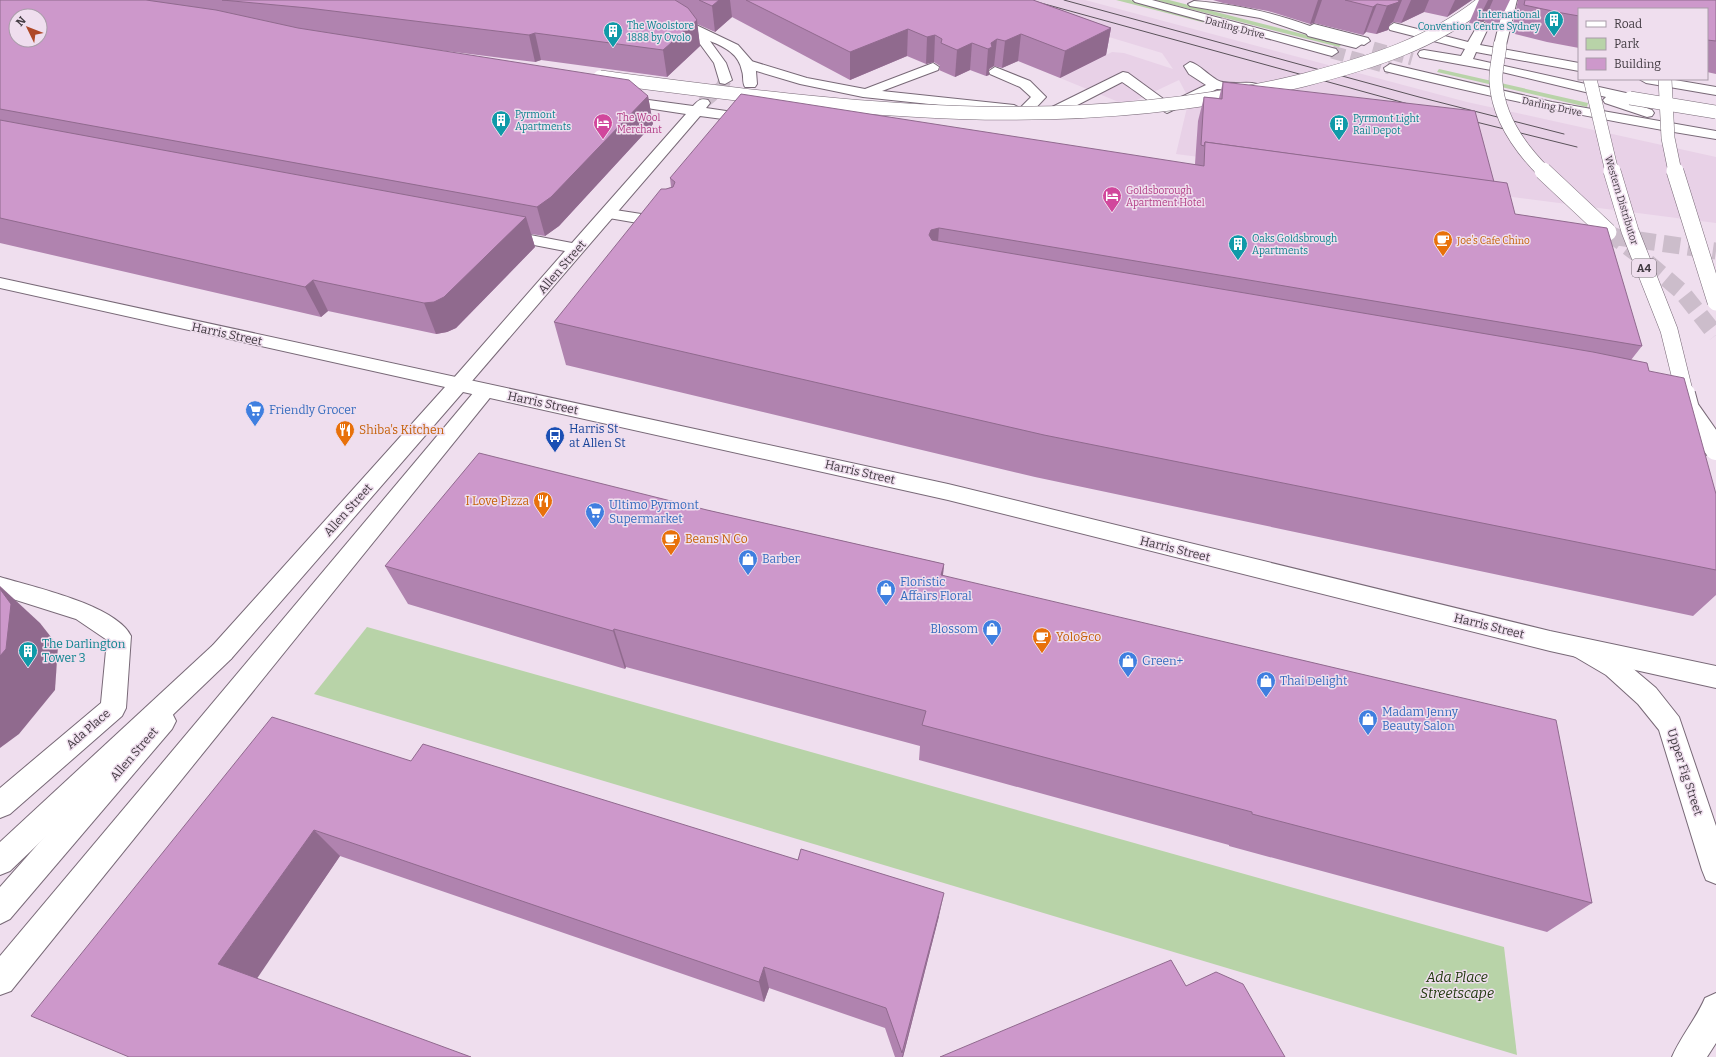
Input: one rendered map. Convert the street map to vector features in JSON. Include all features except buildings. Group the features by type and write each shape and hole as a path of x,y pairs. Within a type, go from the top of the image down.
{"main road":[{"path":"648,0 696,30 718,39 738,50 748,64 751,72 750,84"},
{"name":"Darling Drive","path":"1139,0 1332,52"},
{"name":"Darling Drive","path":"1179,0 1328,37 1360,43 1297,24"},
{"path":"586,75 746,96 908,111 978,114 1071,112 1157,106 1230,96 1347,69 1411,46 1436,35 1474,10 1486,0"},
{"path":"1511,0 1500,45 1496,82 1500,104 1508,125 1522,147 1543,173 1568,198 1608,232"},
{"path":"660,7 675,2"},
{"path":"1194,4 1222,6 1297,24 1328,37"},
{"path":"1483,26 1466,57 1467,60 1630,98 1716,112"},
{"path":"1394,27 1472,47 1578,67"},
{"path":"696,30 720,63 725,80"},
{"name":"Darling Drive","path":"1467,60 1418,57 1716,135"},
{"path":"720,63 748,64 810,82 863,93 1025,111 1102,113 1167,109 1215,85 1229,84 1304,94"},
{"path":"1190,66 1215,85"},
{"path":"863,93 933,67"},
{"name":"Darling Drive","path":"1390,68 1581,112 1716,126"},
{"path":"995,71 1025,84 1039,97 1025,111"},
{"path":"1053,112 1123,76 1135,86 1158,99 1167,109"},
{"path":"1545,78 1647,118 1648,95"},
{"path":"771,85 792,80 810,82"},
{"name":"Western Distributor","path":"1590,80 1600,123 1630,231 1668,330 1688,409 1716,449"},
{"path":"1652,80 1716,91"},
{"path":"1665,80 1669,145 1681,194 1706,266 1716,302"},
{"path":"605,98 700,107 770,121"},
{"name":"Allen Street","path":"0,909 222,652 688,124 700,107"},
{"path":"609,214 672,224"},
{"path":"491,232 578,249"},
{"name":"Harris Street","path":"0,283 948,492 1550,641 1575,645 1716,677"},
{"path":"0,980 486,390"},
{"name":"Ada Place","path":"0,586 84,612 119,636 113,708 0,805"},
{"name":"Upper Fig Street","path":"1575,645 1615,668 1647,696 1670,725 1716,870"},
{"path":"0,860 222,652"},
{"path":"1688,1057 1714,1018 1716,1009"}],"shaded area":[{"path":"1032,0 1085,0 1467,102 1716,157 1716,223 1176,154 1189,99 1179,80 1126,105 1060,78 1112,52 1124,53 1173,69 1162,53 1016,9"}],"green space":[{"path":"1116,0 1130,0 1233,30"},
{"path":"1155,0 1169,0 1342,44 1339,47"},
{"path":"1439,69 1588,103 1587,107 1437,72"},
{"name":"Ada Place Streetscape","path":"367,627 1504,947 1517,1055 314,694"}],"tunnel":[{"path":"1373,48 1412,59"},
{"path":"1332,52 1390,68"},
{"path":"703,103 722,87 725,80"},
{"path":"1608,232 1640,256 1682,292 1716,335"},
{"path":"1589,233 1716,251"}],"tram line":[{"path":"1030,0 1412,105"},
{"path":"1064,0 1419,97 1564,134"},
{"path":"1468,120 1577,147"}],"place":[{"name":"International Convention Centre Sydney","path":"1554,37"},
{"name":"The Woolstore 1888 by Ovolo","path":"613,48"},
{"name":"Pyrmont Apartments","path":"501,137"},
{"name":"The Wool Merchant","path":"603,140"},
{"name":"Pyrmont Light Rail Depot","path":"1339,141"},
{"name":"Goldsborough Apartment Hotel","path":"1112,213"},
{"name":"Joe’s Cafe Chino","path":"1443,257"},
{"name":"Oaks Goldsbrough Apartments","path":"1238,261"},
{"name":"Friendly Grocer","path":"255,427"},
{"name":"Shiba's Kitchen","path":"345,447"},
{"name":"Harris St at Allen St","path":"555,453"},
{"name":"I Love Pizza","path":"543,518"},
{"name":"Ultimo Pyrmont Supermarket","path":"595,529"},
{"name":"Beans N Co","path":"671,556"},
{"name":"Barber","path":"748,576"},
{"name":"Floristic Affairs Floral","path":"886,606"},
{"name":"Blossom","path":"992,646"},
{"name":"Yolo&co","path":"1042,654"},
{"name":"The Darlington Tower 3","path":"28,668"},
{"name":"Green+","path":"1128,678"},
{"name":"Thai Delight","path":"1266,698"},
{"name":"Madam Jenny Beauty Salon","path":"1368,736"}]}
